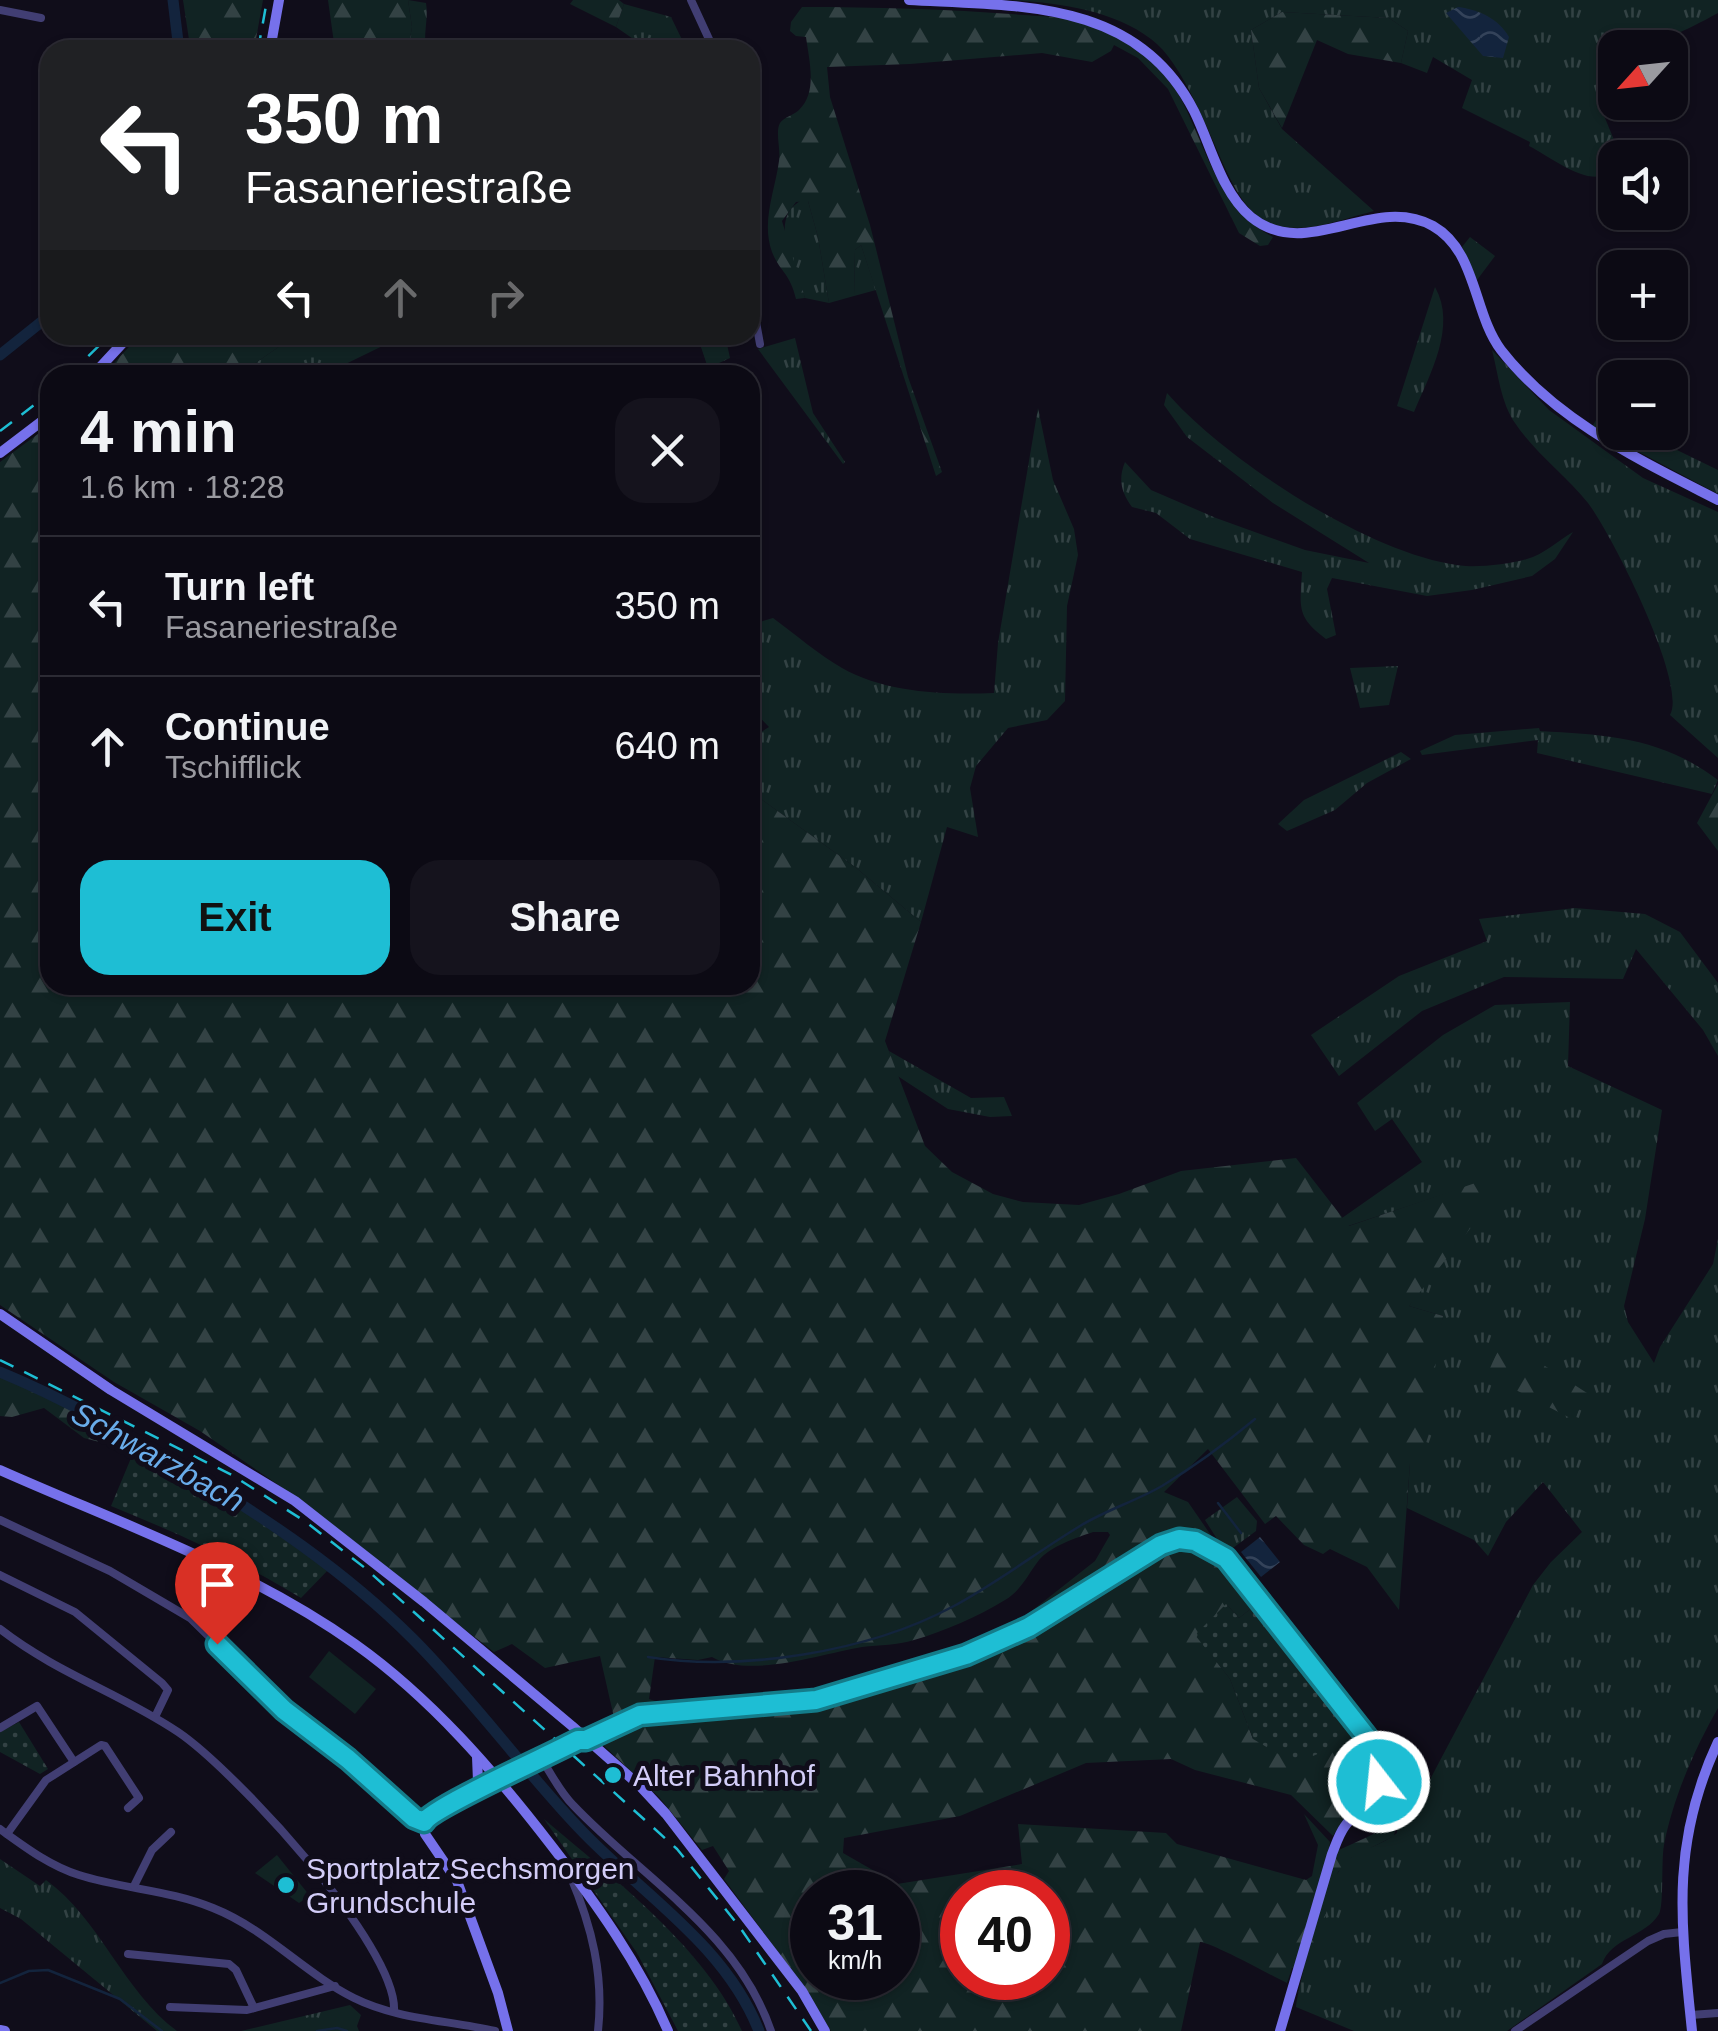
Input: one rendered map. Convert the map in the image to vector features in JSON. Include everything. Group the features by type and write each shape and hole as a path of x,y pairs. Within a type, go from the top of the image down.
{"street":[{"path":"272,40 279,0"},
{"path":"691,0 709,40"},
{"path":"909,0 1064,10 1095,18 1128,34 1174,76 1229,188 1241,207 1256,220 1290,234 1322,231 1389,214 1412,217 1433,226 1460,253 1493,338 1527,378 1596,434 1718,500"},
{"path":"0,10 41,18"},
{"path":"102,365 121,345"},
{"path":"0,453 40,423"},
{"path":"0,1314 112,1390 295,1501 483,1650 640,1786 710,1869 802,1992 824,2031"},
{"path":"0,1470 220,1567 313,1616 416,1693 499,1780 565,1863 633,1960 668,2031"},
{"path":"0,1520 110,1571 190,1618 284,1710 348,1759 414,1818 424,1822"},
{"path":"424,1822 435,1811 474,1792 584,1739 648,1714 800,1702 855,1690 1008,1638 1167,1542 1188,1540 1226,1558 1366,1736 1381,1767 1375,1790 1345,1826 1332,1854 1280,2031"},
{"path":"0,1576 75,1612 162,1683 168,1690 155,1717"},
{"path":"0,1630 51,1666 155,1717 236,1778 341,1903 374,1956 394,1998 394,2011"},
{"path":"0,1728 37,1706 74,1762"},
{"path":"1692,2031 1682,1932 1682,1875 1688,1823 1718,1742"},
{"path":"128,1808 138,1798 103,1744 46,1780 4,1832 56,1866 84,1877 188,1898 235,1918 360,2000 438,2023 495,2031"},
{"path":"474,1792 478,1781 477,1756"},
{"path":"539,1761 574,1806 714,1936 741,1967 763,2006 771,2031"},
{"path":"424,1822 428,1839 457,1881 508,2031"},
{"path":"134,1886 152,1850 171,1832"},
{"path":"565,1863 593,1933 600,1974 598,2031"},
{"path":"1515,2031 1648,1941 1682,1932"},
{"path":"128,1954 229,1964 236,1970 254,2008"},
{"path":"170,2007 254,2008 335,1986"},
{"path":"1690,2015 1718,2013"}],"green space":[{"path":"183,0 263,0 256,40 189,40"},
{"path":"328,0 408,0 410,40 334,40"},
{"path":"408,0 426,3 425,40 410,40"},
{"path":"573,0 619,0 624,4 616,27 570,4"},
{"path":"1012,0 1718,0 1718,13 1685,30 1598,30 1598,120 1606,120 1614,140 1598,140 1595,177 1560,164 1529,146 1530,142 1462,108 1472,80 1433,57 1427,73 1401,63 1408,31 1389,18 1282,12 1251,30 1259,88 1282,129 1374,211 1296,228 1262,219 1244,202 1185,82 1163,50 1120,21 1067,6"},
{"path":"624,4 671,17 682,40 635,40 616,27"},
{"path":"802,7 1044,16 1105,29 1139,51 1168,79 1227,195 1255,225 1273,237 1268,245 1260,246 1239,233 1168,89 1138,58 1114,45 1092,62 1042,53 827,67 830,97 870,225 908,377 942,472 936,476 861,245 855,250 854,296 829,303 808,201 796,202 782,221 805,298 796,299 772,252 768,218 779,161 779,127 797,112 809,94 806,37 790,31 791,22"},
{"path":"1282,12 1389,18 1408,31 1401,63 1348,54 1317,40 1282,128 1259,88 1251,30"},
{"path":"802,200 808,201 818,237 829,303 805,298 787,245 786,219 791,208"},
{"path":"1470,237 1495,256 1477,280 1462,247"},
{"path":"861,245 876,290 854,296 855,250"},
{"path":"1435,287 1441,302 1442,334 1414,412 1397,406"},
{"path":"795,338 813,413 843,464 758,349"},
{"path":"131,345 283,345 252,365 112,365"},
{"path":"384,345 344,365 252,365 280,346"},
{"path":"700,345 727,345 730,358 707,365"},
{"path":"1492,350 1549,410 1598,445 1598,450 1604,450 1643,478 1718,512 1718,758 1670,715 1673,698 1658,642 1599,519 1515,423 1503,397"},
{"path":"1167,393 1263,475 1347,526 1389,545 1430,559 1489,566 1527,559 1573,532 1555,559 1532,576 1472,590 1427,596 1332,578 1327,589 1336,635 1326,639 1309,624 1302,610 1302,572 1190,539 1156,513 1132,507 1128,501 1121,480 1125,462 1151,490 1216,518 1305,550 1369,563 1273,503 1187,437 1164,405"},
{"path":"1038,408 1053,480 1074,529 1078,555 1067,606 1065,701 1047,720 1008,728 976,766 970,788 978,837 947,827 921,922 855,867 760,798 760,733 769,727 760,718 760,622 773,618 833,663 859,676 936,693 994,693 998,643"},
{"path":"40,432 40,995 760,995 760,798 855,867 921,922 885,1041 925,1146 952,1172 993,1194 1023,1202 1079,1205 1181,1171 1296,1158 1349,1226 1493,1177 1503,1187 1409,1306 1443,1316 1422,1454 1410,1463 1399,1610 1367,1567 1330,1549 1323,1554 1304,1545 1276,1516 1265,1524 1208,1449 1164,1492 1188,1502 1217,1544 1215,1555 1257,1604 1239,1618 1227,1605 1196,1635 1230,1679 1253,1739 1358,1736 1372,1758 1372,1781 1333,1836 1291,1795 1195,1770 1171,1759 1086,1763 960,1816 844,1838 843,1853 873,1870 790,1870 790,1968 724,1879 729,1871 713,1846 702,1850 659,1797 601,1743 600,1739 615,1722 600,1656 545,1668 512,1644 494,1652 280,1486 200,1431 114,1382 0,1305 0,462","holes":["1093,1532 1110,1535 1095,1561 1015,1624 969,1645 859,1683 799,1696 670,1706 649,1699 655,1657 712,1657 746,1666 765,1665 914,1640 972,1618 1005,1600 1044,1555 1064,1543"]},
{"path":"1635,450 1677,450 1718,470 1718,494"},
{"path":"1398,666 1389,705 1360,708 1350,668"},
{"path":"1539,728 1655,747 1718,780 1712,794 1537,753 1538,740 1422,755 1420,751 1455,735"},
{"path":"1401,752 1411,759 1367,783 1335,810 1287,831 1278,824 1304,800"},
{"path":"1718,784 1718,851 1697,823"},
{"path":"1575,908 1645,914 1680,932 1718,983 1718,1056 1703,1030 1636,949 1623,979 1504,977 1422,1011 1339,1076 1311,1035 1399,976 1487,941 1479,919"},
{"path":"1570,1002 1568,1066 1662,1110 1645,1219 1624,1306 1628,1322 1654,1363 1660,1347 1713,1264 1718,1239 1718,1708 1693,1757 1673,1810 1664,1845 1661,1909 1653,1922 1613,1948 1602,1964 1507,2031 1354,2031 1296,2007 1308,1951 1331,1886 1349,1859 1397,1833 1397,1826 1426,1787 1533,1585 1582,1532 1543,1482 1506,1522 1488,1556 1474,1540 1407,1508 1410,1462 1443,1316 1409,1306 1493,1178 1348,1226 1342,1218 1422,1162 1392,1119 1375,1131 1357,1103 1443,1035 1495,1005"},
{"path":"889,1051 971,1098 1004,1097 1012,1116 990,1117 948,1109 896,1075"},
{"path":"1503,1339 1587,1393 1574,1420 1487,1375"},
{"path":"0,1369 140,1436 134,1451 84,1438 44,1408 12,1417 0,1416"},
{"path":"134,1451 260,1518 329,1569 301,1598 208,1548 111,1506"},
{"path":"1237,1497 1257,1521 1256,1531 1226,1553 1205,1520"},
{"path":"1226,1604 1239,1618 1257,1604 1358,1736 1295,1764 1253,1739 1230,1679 1195,1635"},
{"path":"329,1651 376,1689 355,1714 309,1677"},
{"path":"19,1722 48,1769 40,1774 0,1752 0,1732"},
{"path":"1304,1814 1330,1842 1328,1853 1396,1825 1394,1836 1351,1858 1338,1872 1310,1970 1292,1968 1287,1983 1200,1942 1181,2031 831,2031 812,2000 920,2000 920,1880 940,1877 940,2000 1070,2000 1070,1870 984,1870 1022,1864 1018,1824 1166,1833 1177,1844 1306,1880 1312,1876 1318,1845"},
{"path":"544,1819 682,1943 726,2001 742,2031 678,2031 637,1953"},
{"name":"Sportplatz Sechsmorgen Grundschule","path":"277,1855 310,1896 299,1903 255,1873"},
{"path":"0,1859 40,1886 46,1880 65,1896 141,1996 177,2031 157,2031 21,1919 0,1908"},
{"path":"350,2005 361,2015 359,2031 241,2031"}],"water":[{"path":"1458,7 1487,16 1505,30 1509,37 1503,58 1483,56 1446,13"},
{"path":"1260,1537 1280,1562 1261,1577 1241,1552"}],"waterway":[{"name":"Schwarzbach","path":"173,0 178,40"},
{"name":"Schwarzbach","path":"0,355 40,323"},
{"name":"Schwarzbach","path":"0,1372 92,1416 182,1467 273,1526 387,1614 435,1662 579,1828 703,1946 744,2000 759,2031"},
{"path":"648,1657 684,1661 763,1660 843,1647 919,1623 969,1598 1090,1520 1162,1486 1255,1419"},
{"path":"1218,1503 1241,1533"},
{"name":"Schwarzbach","path":"0,1983 29,1971 48,1970 120,1999 162,2031"},
{"name":"Schwarzbach","path":"317,2031 347,2031"}],"railway":[{"path":"260,40 267,0"},
{"path":"79,365 100,345"},
{"path":"0,431 40,401"},
{"path":"0,1360 232,1475 306,1522 365,1568 677,1849 739,1926 811,2031"}],"place":[{"name":"Alter Bahnhof","path":"613,1775"},
{"name":"Sportplatz Sechsmorgen Grundschule","path":"286,1885"}],"route":[{"path":"217,1644 284,1710 348,1759 414,1818 424,1822 428,1815 460,1798 582,1738 586,1740 638,1716 816,1700 966,1655 1029,1627 1161,1545 1188,1540 1226,1558 1265,1605 1366,1736 1379,1759 1379,1782"}]}
